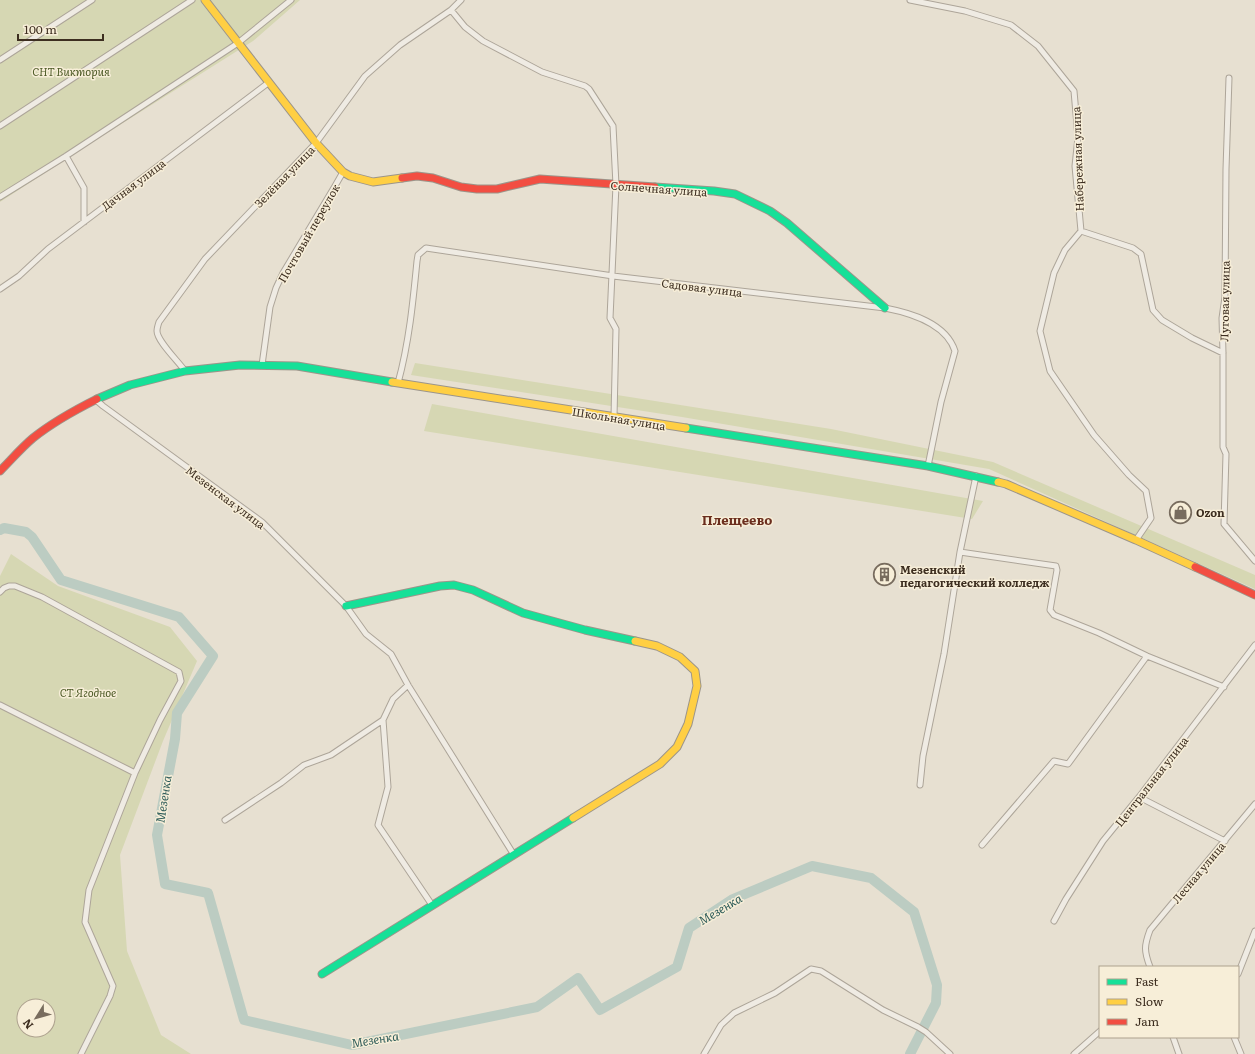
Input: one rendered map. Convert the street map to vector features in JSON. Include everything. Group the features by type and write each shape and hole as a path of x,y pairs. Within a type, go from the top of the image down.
{"street":[{"path":"0,60 92,0"},
{"path":"0,126 192,0"},
{"path":"205,0 316,143 343,172"},
{"path":"0,197 66,156 238,43 291,0"},
{"name":"Зелёная улица","path":"185,371 159,339 157,331 159,322 205,259 316,143 365,76 400,45 451,10 461,0"},
{"name":"Набережная улица","path":"910,0 966,11 1011,25 1038,46 1074,91 1078,137 1075,166 1081,231"},
{"path":"451,10 465,27 483,41 542,72 585,86 589,89 613,126 616,185 610,318 616,329 614,417"},
{"name":"Луговая улица","path":"1229,78 1226,169 1226,297 1222,318 1223,447 1226,454 1224,524 1255,561"},
{"name":"Дачная улица","path":"0,289 19,276 48,249 268,83"},
{"path":"66,156 84,188 84,222"},
{"name":"Солнечная улица","path":"343,172 350,176 373,182 417,176 434,178 461,187 477,189 497,189 540,179 714,191 735,194 770,211 787,223 885,308"},
{"name":"Почтовый переулок","path":"262,365 270,307 276,288 283,273 343,172"},
{"path":"1136,540 1151,518 1146,491 1129,475 1094,435 1057,382 1050,371 1040,331 1054,273 1065,250 1081,231 1133,248 1141,254 1153,310 1162,320 1181,332 1223,353"},
{"name":"Садовая улица","path":"398,383 412,315 418,255 426,248 613,276 885,308 905,312 918,317 948,336 955,351 940,402 928,466"},
{"name":"Школьная улица","path":"0,471 32,439 48,427 77,409 130,385 185,371 240,365 297,366 928,466 976,476 1006,484 1136,540 1255,595"},
{"name":"Мезенская улица","path":"96,400 262,522 346,606 366,634 391,654 408,685 514,855"},
{"path":"920,786 923,756 944,654 960,552 976,476"},
{"path":"960,552 1056,566 1057,570 1050,610 1054,615 1098,633 1147,656 1224,687"},
{"path":"322,974 660,764 677,747 688,724 697,686 695,671 680,657 657,646 585,630 523,613 473,590 454,585 440,586 346,606"},
{"path":"0,592 4,588 15,586 42,597 180,672 181,681 160,720 135,773 89,890 85,922 113,986 110,996 81,1054"},
{"name":"Центральная улица","path":"1054,921 1066,899 1103,841 1139,797 1255,646"},
{"path":"982,844 1054,761 1068,764 1147,656"},
{"path":"408,685 393,699 383,720 388,787 378,825 432,906"},
{"path":"0,704 135,773"},
{"path":"225,820 281,783 304,765 331,754 383,720"},
{"path":"1139,797 1225,841"},
{"name":"Лесная улица","path":"1150,966 1146,956 1145,942 1150,930 1255,804"},
{"path":"1239,971 1255,931"},
{"path":"704,1054 721,1026 734,1013 775,993 811,969 821,971 883,1010 918,1027 926,1032 950,1054"},
{"path":"1074,1054 1099,1032"},
{"path":"1173,1038 1179,1054"},
{"path":"1234,1038 1241,1054"}],"green space":[{"name":"СНТ Виктория","path":"0,0 300,0 253,41 0,202"},
{"path":"415,363 831,429 993,462 1255,575 1255,589 989,469 682,417 411,375"},
{"path":"432,404 983,501 972,519 424,431"},
{"name":"СТ Ягодное","path":"11,554 58,586 170,627 197,661 163,741 120,855 127,951 161,1035 191,1054 0,1054 0,576"}],"waterway":[{"name":"Мезенка","path":"0,530 4,528 26,532 32,537 61,580 179,617 213,656 177,713 175,739 157,835 165,884 208,893 244,1020 352,1045 537,1007 578,978 600,1010 677,967 689,928 733,899 812,866 871,878 914,912 937,985 936,1003 910,1054"}],"traffic: fast":[{"path":"655,187 735,194 770,211 787,223 885,308"},
{"path":"97,399 130,385 185,371 240,365 297,366 392,382"},
{"path":"686,428 928,466 998,482"},
{"path":"346,606 440,586 454,585 473,590 523,613 585,630 635,641"},
{"path":"322,974 573,818"}],"traffic: slow":[{"path":"205,0 316,143 343,172 350,176 373,182 402,178"},
{"path":"392,382 686,428"},
{"path":"998,482 1006,484 1136,540 1195,567"},
{"path":"573,818 660,764 677,747 688,724 697,686 695,671 680,657 657,646 635,641"}],"traffic: jam":[{"path":"402,178 417,176 433,178 461,187 477,189 497,189 540,179 655,187"},
{"path":"0,471 24,446 41,432 64,417 97,399"},
{"path":"1195,567 1255,595"}],"place":[{"name":"Ozon","path":"1181,512"},
{"name":"Мезенский педагогический колледж","path":"885,575"}],"district":[{"name":"Плещеево","path":"737,519"}]}
